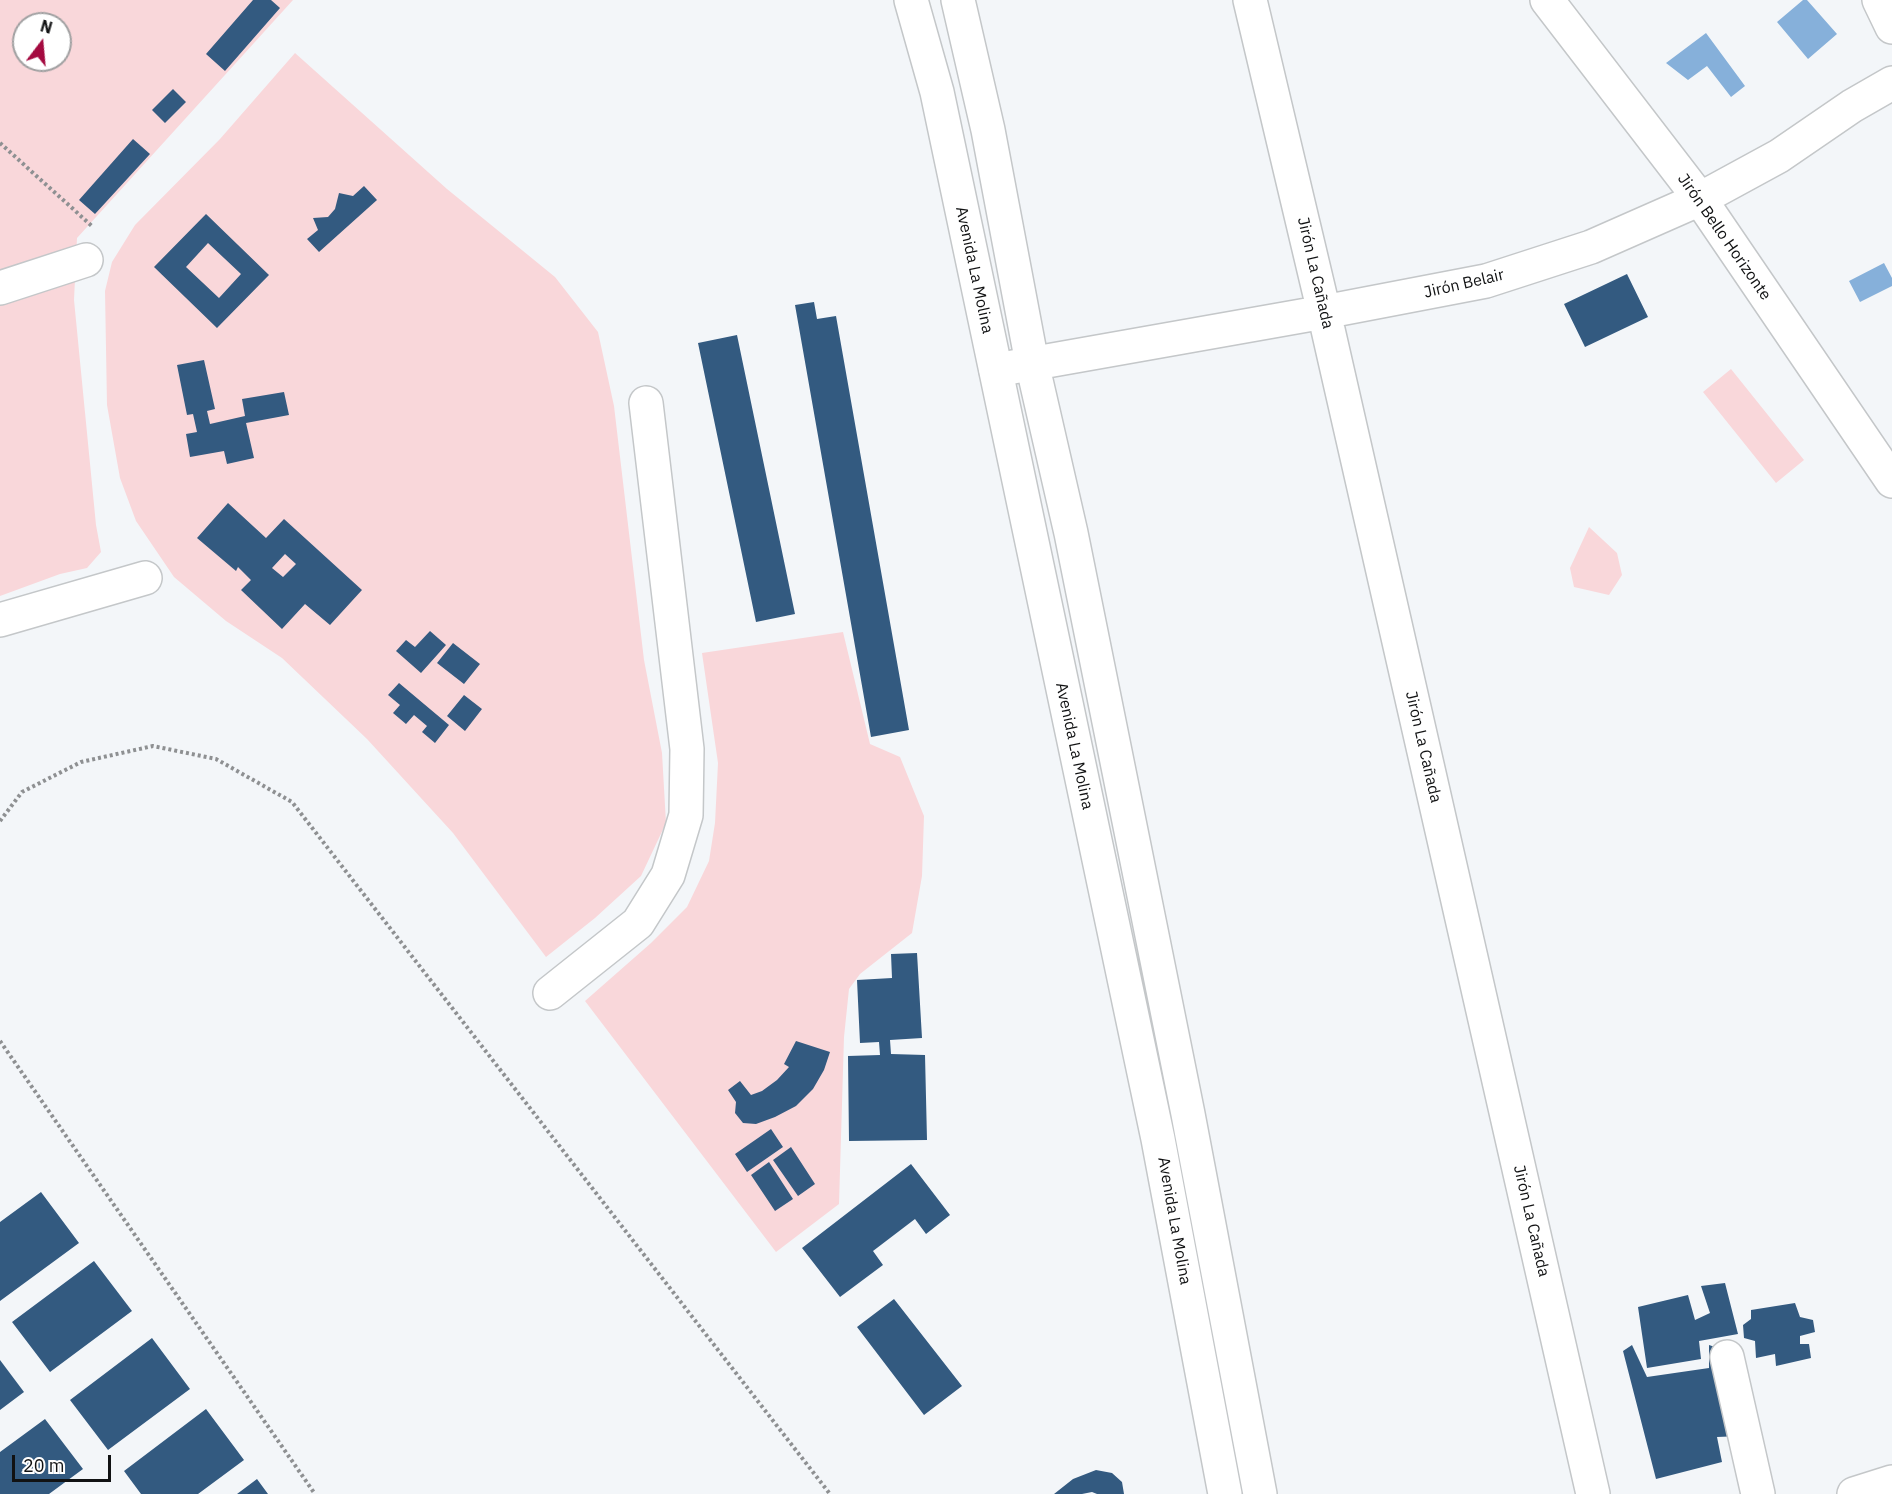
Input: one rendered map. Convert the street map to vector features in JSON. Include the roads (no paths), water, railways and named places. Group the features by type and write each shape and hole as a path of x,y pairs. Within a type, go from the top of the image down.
{"street":[{"name":"Avenida La Molina","path":"912,0 937,92 1158,1139 1226,1494"},
{"name":"Avenida La Molina","path":"958,0 988,130 1032,363 1071,533 1186,1103 1260,1494"},
{"name":"Jirón La Cañada","path":"1250,0 1324,312 1593,1494"},
{"name":"Jirón Bello Horizonte","path":"1547,0 1700,199 1892,482"},
{"path":"1879,0 1892,27"},
{"name":"Jirón Belair","path":"996,370 1486,281 1591,247 1700,199 1779,156 1852,106 1892,83"},
{"path":"0,288 93,246"},
{"path":"550,993 638,923 668,875 686,815 687,749 646,403"},
{"path":"0,620 145,578"},
{"path":"1727,1357 1758,1494"},
{"path":"1854,1494 1892,1482"}],"water":[{"path":"1803,0 1807,0 1837,34 1808,59 1777,22"},
{"path":"1706,33 1745,86 1731,97 1707,66 1688,80 1666,63"},
{"path":"1884,263 1892,278 1892,286 1860,302 1849,281"}]}
